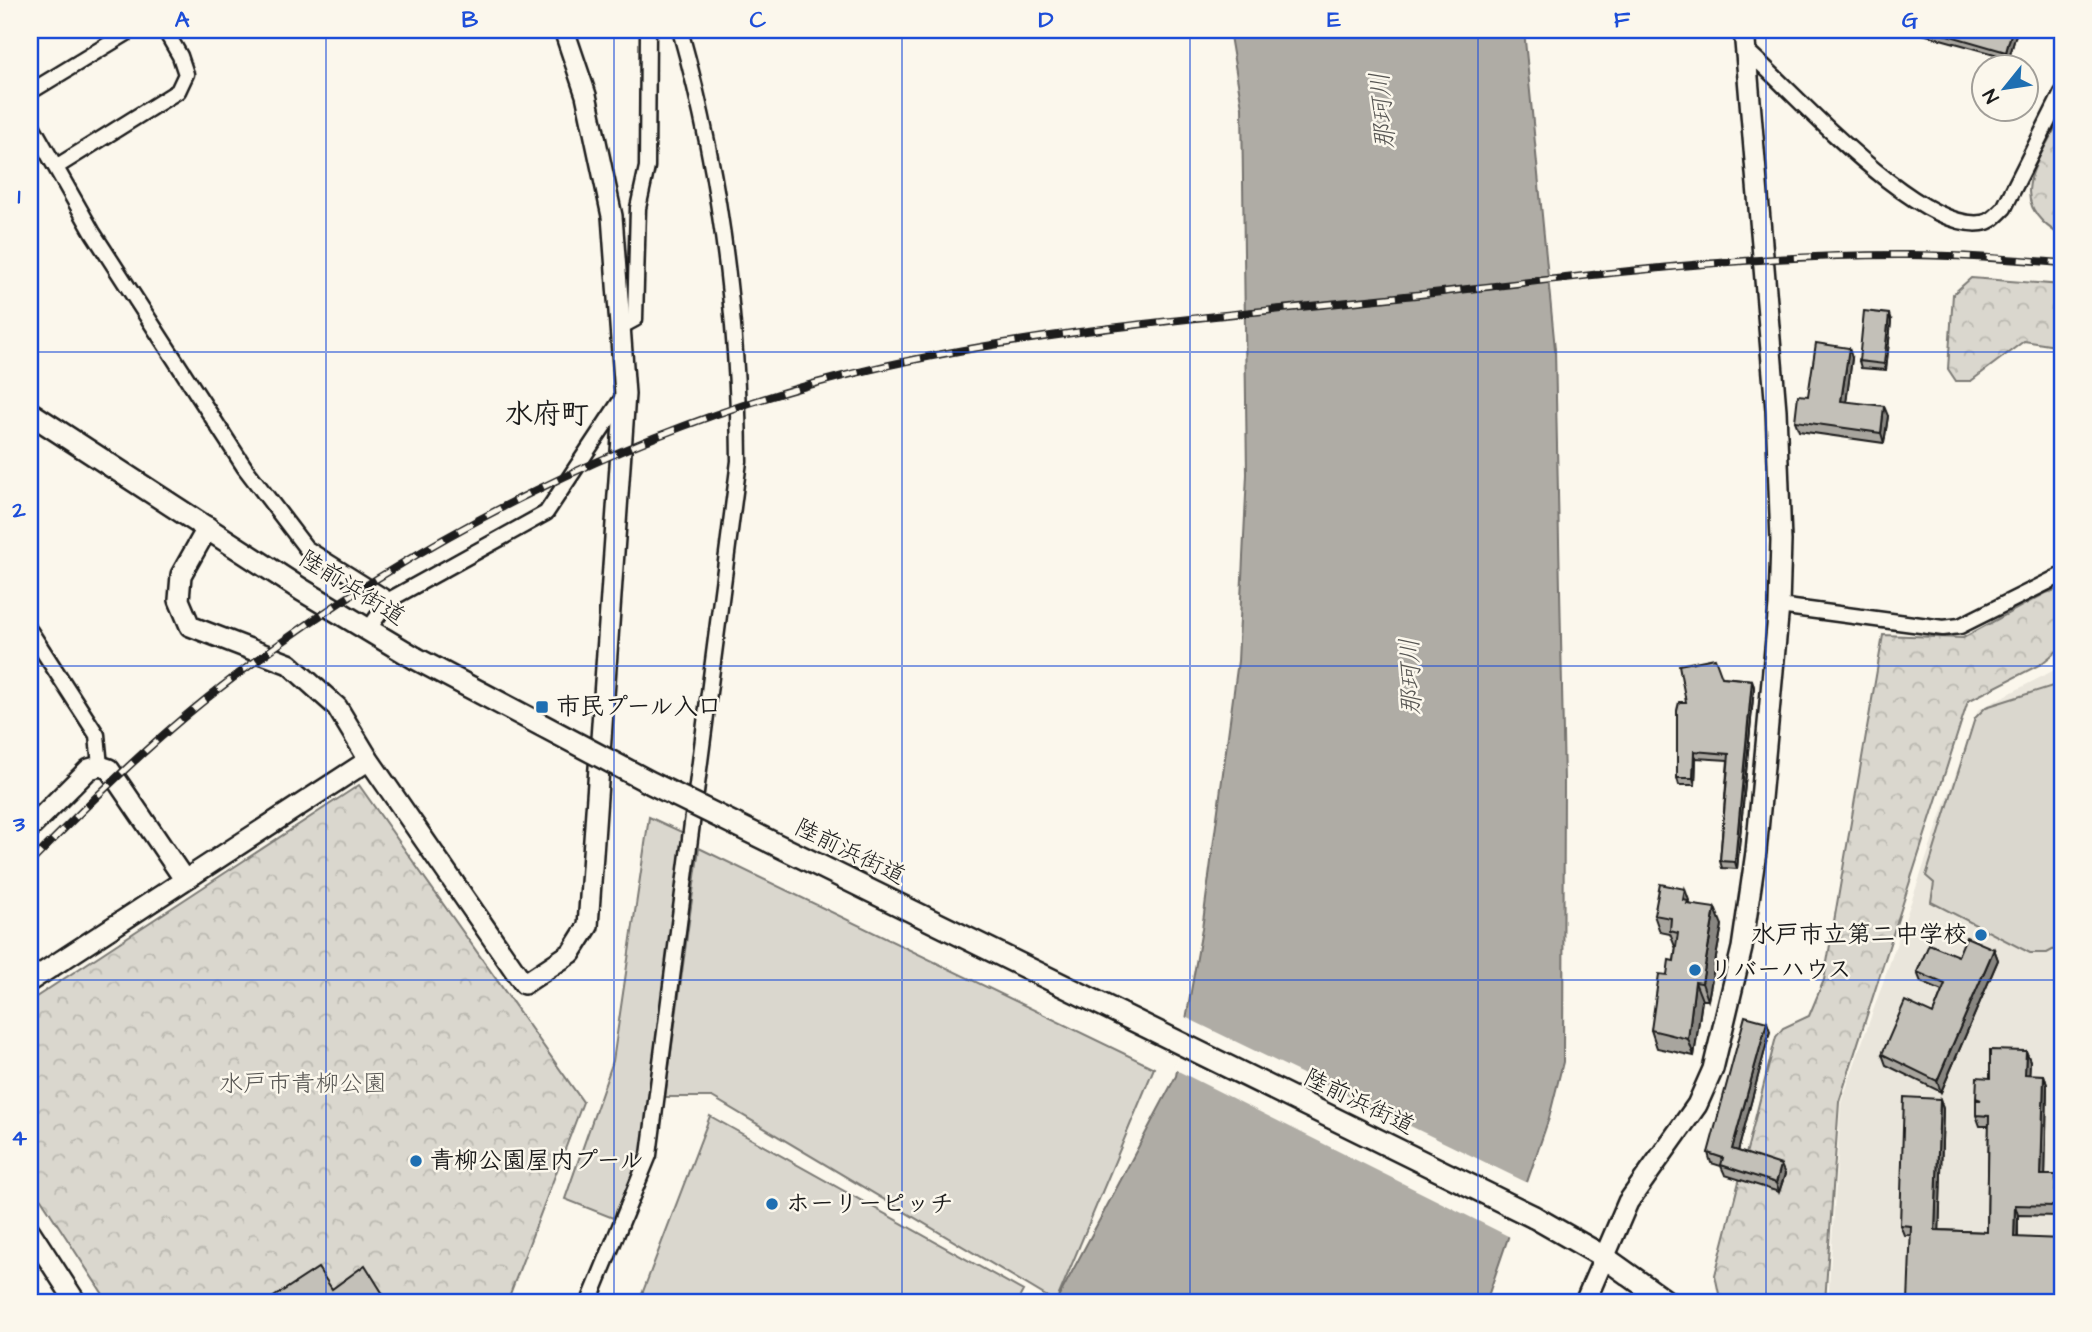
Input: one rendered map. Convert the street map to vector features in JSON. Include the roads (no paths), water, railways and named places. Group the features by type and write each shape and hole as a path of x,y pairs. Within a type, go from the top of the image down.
{"main road":[{"name":"陸前浜街道","path":"30,413 415,658 651,783 1534,1217 1604,1257 1667,1302"}],"street":[{"path":"30,92 132,30"},
{"path":"56,167 178,91 186,74 180,56 165,30"},
{"path":"208,527 181,575 178,600 190,626 289,664 337,707 369,760 524,984 571,953 588,926 625,394 612,216 586,95 564,30"},
{"path":"622,326 635,319 638,208 647,167 648,30"},
{"path":"589,1302 649,1155 716,622 729,552 739,461 738,384 727,259 702,111 680,30"},
{"path":"1585,1302 1628,1202 1697,1105 1713,1069 1742,948 1756,852 1779,606 1781,541 1776,410 1744,30"},
{"path":"1746,50 1824,127 1898,187 1932,211 1971,223 1993,219 2004,208 2062,93"},
{"path":"30,122 93,233 238,457 306,548 389,600"},
{"path":"368,630 389,600 546,513 625,394"},
{"path":"1779,606 1943,628 1960,626 2062,575"},
{"path":"30,631 97,735 100,766"},
{"path":"30,981 369,760"},
{"path":"30,828 89,769 100,766 109,769 184,879"},
{"path":"30,1231 76,1302"}],"water":[{"name":"那珂川","path":"1229,30 1524,30 1555,349 1564,782 1563,1062 1549,1118 1486,1302 1056,1302 1176,1076 1202,929 1238,661 1247,474 1242,107"}],"railway":[{"path":"30,863 78,814 179,721 305,626 379,577 536,490 701,420 786,392 938,355 1071,333 1657,268 1783,258 1909,255 2062,263"}],"place":[{"name":"市民プール入口","path":"542,707"},
{"name":"水戸市立第二中学校","path":"1981,935"},
{"name":"リバーハウス","path":"1695,970"},
{"name":"青柳公園屋内プール","path":"416,1161"},
{"name":"ホーリーピッチ","path":"772,1204"}],"district":[{"name":"水府町","path":"547,414"}],"park label":[{"name":"水戸市青柳公園","path":"303,1084"}]}
